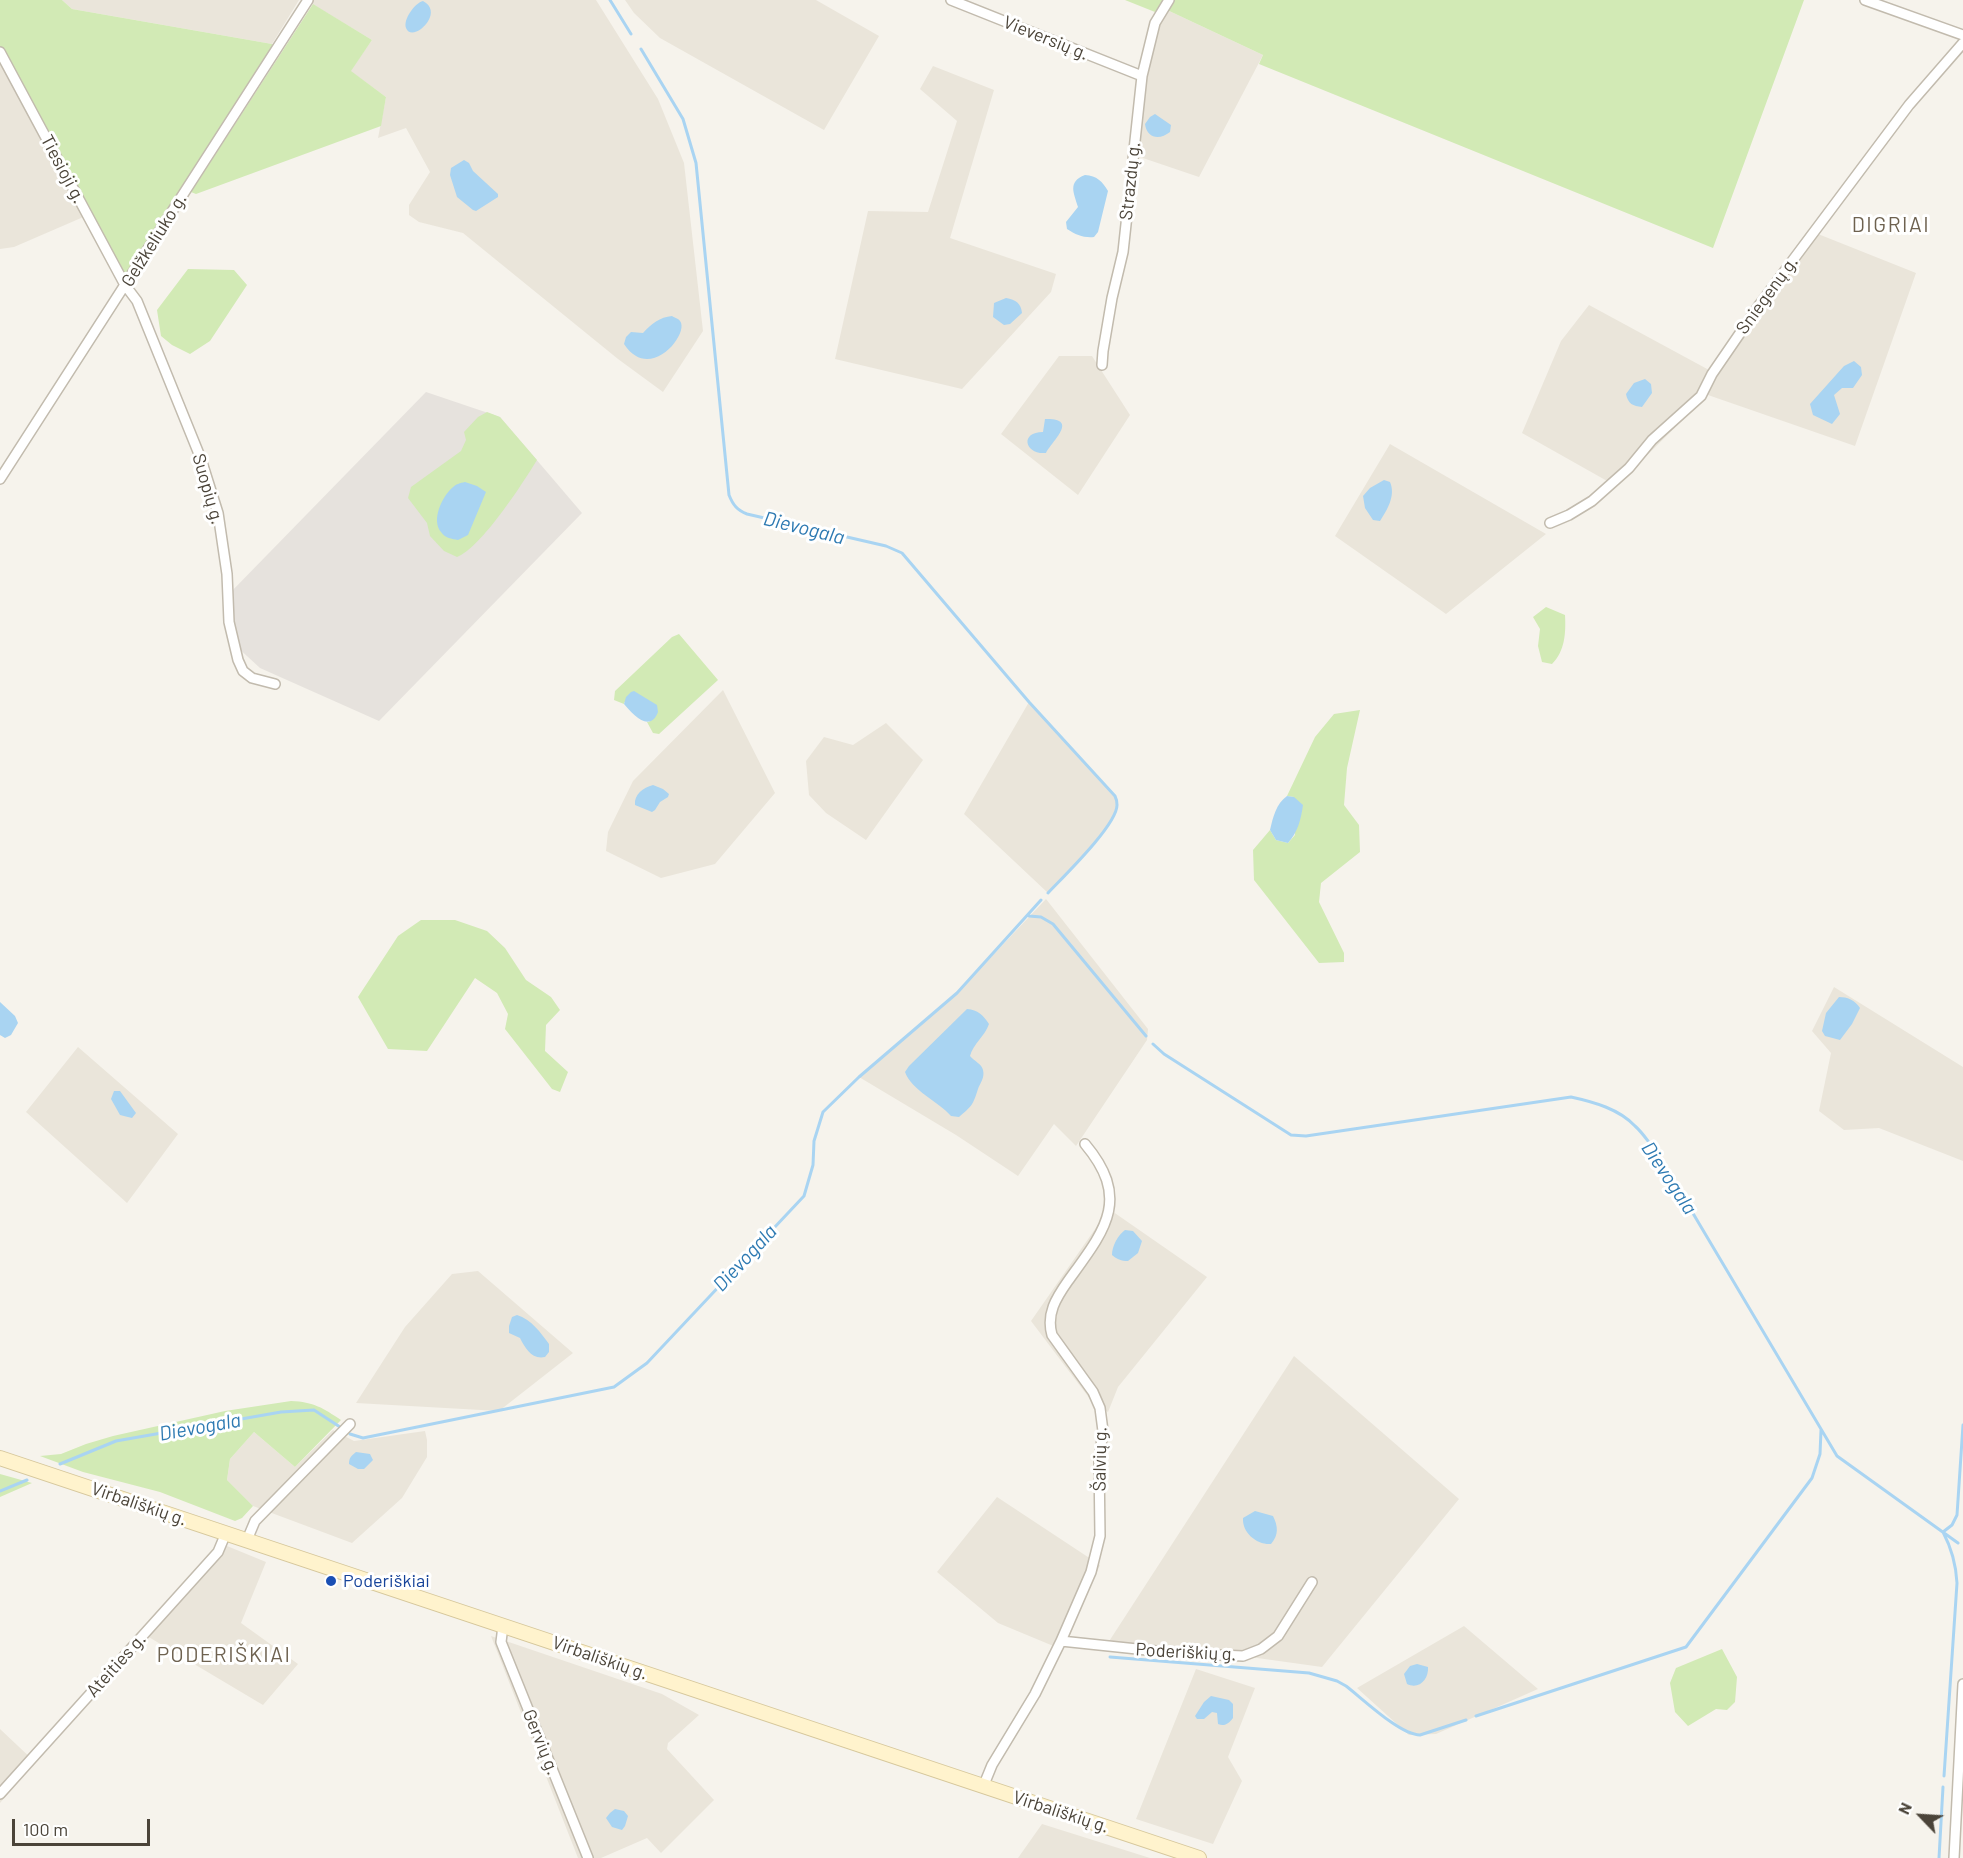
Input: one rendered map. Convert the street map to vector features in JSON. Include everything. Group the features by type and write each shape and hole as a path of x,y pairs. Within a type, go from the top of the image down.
{"main road":[{"name":"Virbališkių g.","path":"0,1458 1199,1858"}],"street":[{"name":"Gelžkeliuko g.","path":"0,479 308,0"},
{"name":"Vieversių g.","path":"951,0 1142,76"},
{"name":"Strazdų g.","path":"1102,365 1112,298 1123,252 1142,76 1155,23 1169,0"},
{"path":"1865,0 1963,35"},
{"name":"Sniegenų g.","path":"1550,523 1592,501 1629,468 1652,440 1701,396 1718,366 1810,236 1909,105 1963,44"},
{"name":"Tiesioji g.","path":"0,52 125,285"},
{"name":"Suopių g.","path":"125,285 137,301 201,459 214,502 227,574 229,622 238,660 243,671 252,678 275,684"},
{"name":"Šalvių g.","path":"983,1787 992,1765 1035,1694 1061,1641 1091,1572 1100,1536 1099,1460 1103,1431 1100,1408 1093,1392 1052,1335 1049,1325 1056,1298 1098,1239 1109,1209 1111,1193 1107,1177 1085,1144"},
{"path":"247,1540 255,1521 351,1424"},
{"name":"Ateities g.","path":"0,1794 212,1559 226,1533"},
{"name":"Poderiškių g.","path":"1061,1641 1175,1653 1243,1656 1261,1649 1278,1636 1312,1582"},
{"name":"Gervių g.","path":"503,1626 501,1642 588,1858"},
{"path":"1954,1858 1963,1684"}],"shaded area":[{"path":"62,0 299,0 272,44 72,9"},
{"path":"308,0 596,0 658,99 684,163 703,331 663,392 618,359 463,233 419,222 409,215 409,205 430,172 406,128 378,138 386,97 350,71 372,40"},
{"path":"625,0 816,0 879,36 824,130 660,38 634,13"},
{"path":"1165,9 1263,55 1199,177 1137,156 1146,81 1158,26"},
{"path":"0,52 88,215 14,247 0,249"},
{"path":"933,66 994,90 950,238 1056,274 1051,292 962,389 835,359 868,211 928,212 957,121 920,89"},
{"path":"1808,230 1916,273 1855,446 1708,395 1616,486 1522,433 1561,341 1589,305 1709,370"},
{"path":"1059,356 1092,356 1130,415 1078,495 1001,434"},
{"path":"426,392 500,417 582,513 379,721 260,668 235,645 228,595"},
{"path":"1390,444 1546,534 1446,614 1335,536"},
{"path":"723,690 775,793 715,864 661,878 606,851 608,832 633,781"},
{"path":"1029,702 1115,796 1118,803 1111,820 1093,845 1048,893 964,814"},
{"path":"886,723 923,760 866,840 826,813 809,795 806,761 824,737 853,745"},
{"path":"1046,899 1148,1029 1147,1040 1076,1146 1054,1124 1018,1176 956,1135 859,1077 957,993"},
{"path":"1834,987 1963,1067 1963,1161 1879,1128 1844,1130 1819,1111 1831,1053 1812,1031"},
{"path":"78,1047 178,1134 127,1203 26,1112"},
{"path":"1109,1209 1207,1277 1118,1387 1108,1412 1093,1403 1031,1321"},
{"path":"478,1271 573,1353 499,1411 356,1403 405,1327 452,1274"},
{"path":"1294,1356 1459,1499 1322,1667 1243,1656 1106,1646"},
{"path":"333,1430 354,1441 425,1431 427,1440 427,1457 402,1498 352,1543 253,1506 227,1480 230,1459 254,1432 295,1467"},
{"path":"997,1497 1100,1565 1063,1650 998,1623 937,1572"},
{"path":"227,1546 266,1562 241,1623 298,1664 263,1705 147,1636"},
{"path":"1464,1626 1538,1689 1436,1734 1409,1735 1357,1688"},
{"path":"491,1636 662,1694 699,1715 668,1743 667,1749 714,1800 661,1853 647,1838 601,1858 578,1858"},
{"path":"1196,1669 1255,1688 1228,1757 1242,1781 1213,1844 1136,1819"},
{"path":"0,1729 35,1762 0,1803"},
{"path":"1042,1824 1150,1858 1018,1858"}],"green space":[{"path":"0,0 62,0 72,9 272,44 276,50 125,285 0,52"},
{"path":"1125,0 1164,0 1155,12"},
{"path":"1171,0 1804,0 1713,248 1259,64 1263,55 1165,9"},
{"path":"313,4 372,40 351,71 386,97 381,126 196,194 191,192"},
{"path":"188,269 234,270 247,285 210,341 190,354 172,345 161,336 157,310"},
{"path":"487,412 500,417 537,460 489,528 467,551 457,557 444,551 430,536 427,523 408,498 411,487 461,451 466,440 464,432 478,417"},
{"path":"1546,607 1565,615 1564,641 1560,653 1552,664 1542,662 1538,646 1540,629 1533,617"},
{"path":"679,634 718,680 659,734 653,733 647,722 650,722 624,702 624,704 614,700 615,691 672,637"},
{"path":"1360,710 1347,768 1344,805 1359,825 1360,852 1321,883 1319,902 1344,953 1344,962 1319,963 1254,880 1253,850 1270,830 1276,840 1288,843 1295,835 1294,797 1287,796 1315,737 1334,714"},
{"path":"421,920 455,920 487,931 505,948 526,980 551,997 560,1010 546,1025 545,1051 568,1072 560,1092 552,1089 505,1029 508,1014 497,993 475,978 427,1051 388,1049 358,997 398,936"},
{"path":"291,1401 318,1406 341,1420 295,1467 254,1432 230,1459 227,1480 253,1506 242,1518 235,1521 160,1492 83,1472 40,1456 61,1454 113,1436 225,1411"},
{"path":"0,1474 32,1483 0,1497"},
{"path":"1722,1649 1737,1677 1735,1702 1727,1710 1716,1709 1688,1726 1675,1712 1670,1683 1676,1668"}],"water":[{"path":"423,1 429,6 431,13 429,19 420,30 409,32 406,28 408,16"},
{"path":"1155,114 1171,125 1170,132 1166,135 1154,137 1148,133 1145,124"},
{"path":"464,160 498,194 498,197 476,211 457,197 450,175 451,168"},
{"path":"1085,175 1099,180 1108,191 1098,232 1094,237 1080,236 1067,229 1066,222 1078,207 1074,185 1079,178"},
{"path":"1006,298 1017,302 1022,313 1010,324 1004,325 993,317 994,303"},
{"path":"672,316 679,320 682,327 674,344 666,352 645,359 634,355 624,344 631,332 643,333 656,322"},
{"path":"1854,361 1861,367 1862,375 1853,388 1842,388 1834,395 1840,414 1832,424 1813,415 1810,404 1844,366"},
{"path":"1645,379 1651,384 1652,393 1642,407 1634,405 1628,400 1626,394 1634,383"},
{"path":"1045,419 1061,422 1062,426 1058,437 1046,453 1039,453 1029,447 1028,439 1035,433 1043,432"},
{"path":"1384,480 1390,482 1392,487 1391,498 1380,521 1373,520 1365,508 1363,496 1370,488"},
{"path":"465,482 486,492 468,535 458,540 443,534 438,527 437,515 448,492"},
{"path":"634,691 657,705 658,712 651,721 641,720 624,704 626,697"},
{"path":"653,785 669,794 652,812 635,805 635,801 640,792"},
{"path":"1287,796 1294,797 1303,805 1298,825 1288,843 1276,840 1270,830 1278,807"},
{"path":"1839,997 1851,999 1860,1008 1840,1040 1825,1036 1822,1031 1826,1013"},
{"path":"0,1002 15,1016 18,1023 11,1035 5,1038 0,1035"},
{"path":"967,1009 980,1014 989,1024 970,1056 980,1064 983,1078 972,1105 959,1117 951,1116 913,1085 905,1072"},
{"path":"114,1091 120,1091 136,1113 132,1118 120,1115 111,1099"},
{"path":"1125,1230 1133,1231 1142,1241 1138,1253 1128,1261 1119,1260 1112,1255 1116,1241"},
{"path":"517,1315 531,1323 549,1344 549,1352 545,1357 533,1355 520,1338 509,1333 512,1317"},
{"path":"356,1452 370,1454 373,1460 364,1469 358,1469 349,1464 349,1460"},
{"path":"1255,1511 1273,1516 1277,1530 1271,1544 1256,1540 1245,1529 1243,1518"},
{"path":"1417,1664 1428,1667 1427,1676 1415,1686 1407,1684 1404,1674 1410,1666"},
{"path":"1211,1696 1229,1700 1233,1704 1233,1718 1227,1724 1218,1724 1217,1713 1212,1712 1204,1719 1197,1719 1195,1716"},
{"path":"615,1809 624,1811 628,1816 622,1830 612,1827 606,1818"}],"waterway":[{"name":"Dievogala","path":"610,0 631,34"},
{"name":"Dievogala","path":"641,49 683,119 696,163 729,495 738,509 747,514 886,546 902,553 1029,702 1115,796 1117,805 1115,814 1108,825 1048,893"},
{"name":"Dievogala","path":"350,1434 363,1438 614,1387 647,1363 804,1196 813,1165 814,1141 823,1112 859,1077 957,993 1041,900"},
{"name":"Dievogala","path":"1029,916 1041,917 1053,924 1146,1036"},
{"name":"Dievogala","path":"1153,1044 1164,1054 1291,1135 1306,1136 1571,1097 1597,1104 1621,1115 1638,1129 1656,1151 1837,1456 1958,1543"},
{"name":"Dievogala","path":"60,1464 116,1441 281,1412 314,1410 340,1427"},
{"path":"1944,1776 1957,1583 1953,1557 1943,1532 1952,1525 1957,1515 1963,1425"},
{"path":"1476,1716 1686,1647 1812,1478 1820,1454 1821,1430"},
{"name":"Dievogala","path":"0,1491 27,1480"},
{"path":"1110,1657 1309,1673 1346,1686 1392,1723 1420,1735 1466,1720"},
{"path":"1939,1858 1943,1787"}],"place":[{"name":"Poderiškiai","path":"331,1581"}],"district":[{"name":"DIGRIAI","path":"1891,225"},
{"name":"PODERIŠKIAI","path":"224,1655"}]}
